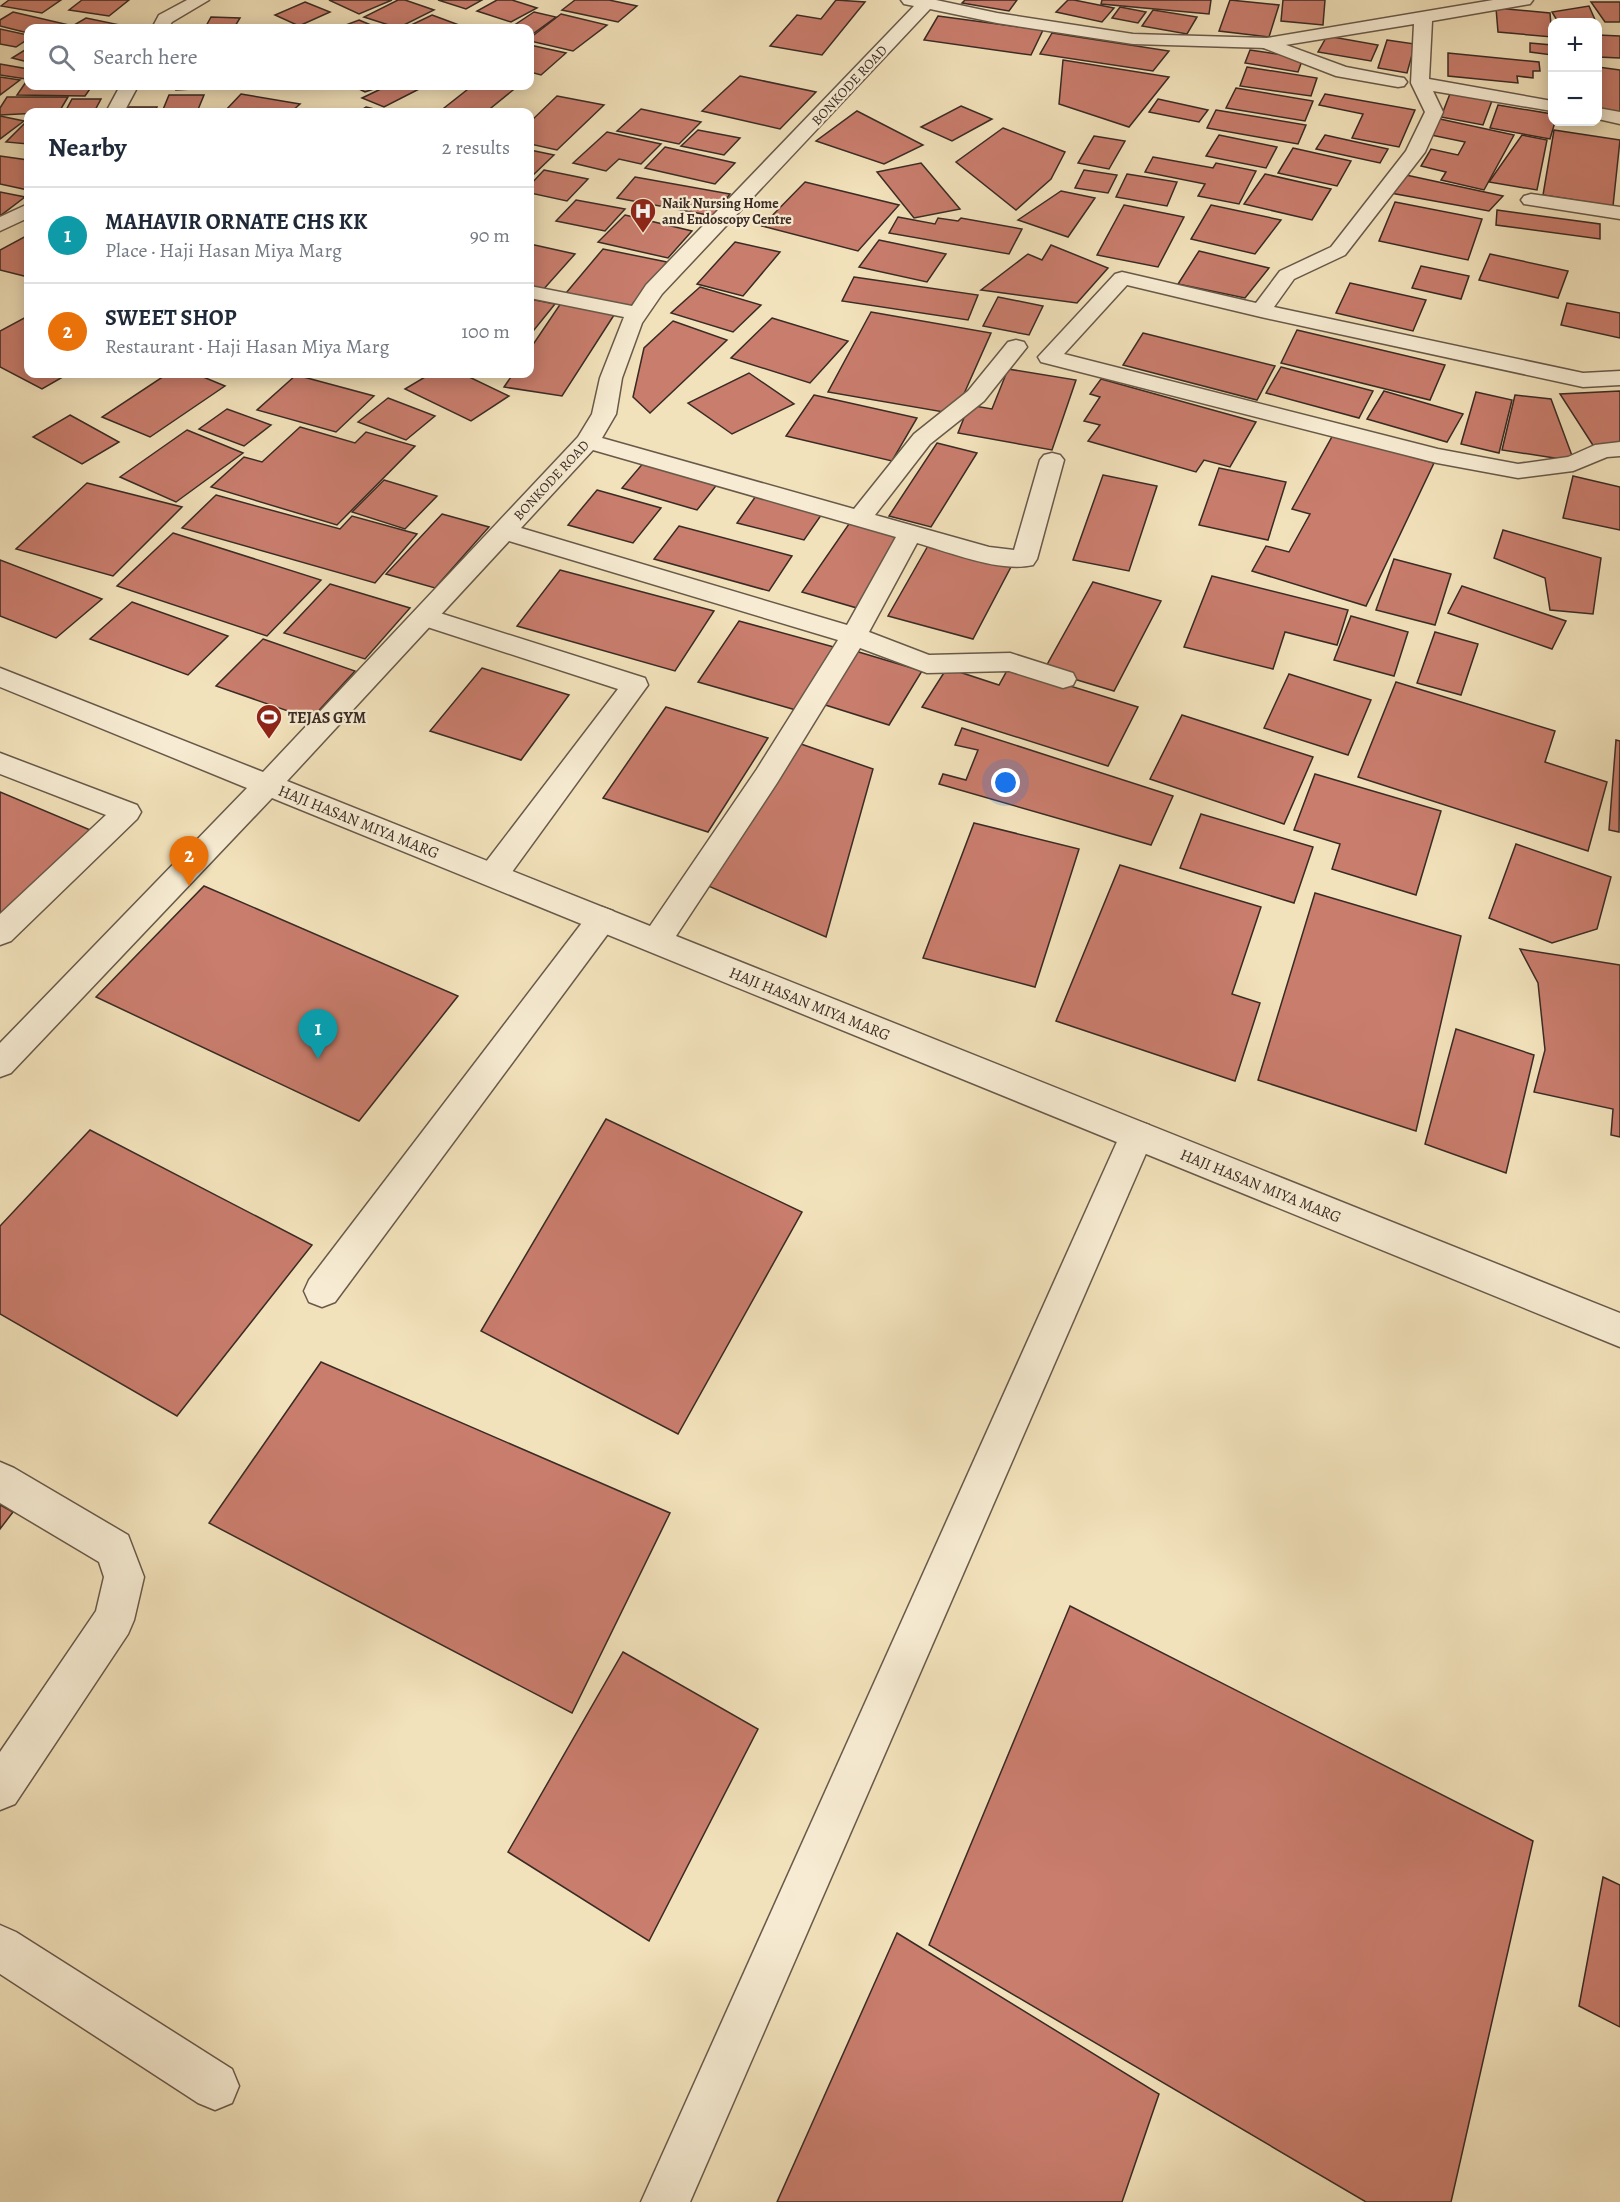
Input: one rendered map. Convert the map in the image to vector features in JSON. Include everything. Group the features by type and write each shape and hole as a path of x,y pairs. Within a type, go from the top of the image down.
{"street":[{"path":"162,24 165,19 200,0"},
{"path":"918,2 997,18 1133,39 1267,43 1423,17 1485,3 1524,0"},
{"name":"BONKODE ROAD","path":"0,1064 268,784 588,441 604,414 611,378 631,323 654,290 918,2"},
{"path":"1261,311 1287,275 1338,251 1415,152 1434,112 1420,83 1423,17"},
{"path":"1267,43 1342,72 1398,82"},
{"path":"1420,83 1548,105"},
{"path":"117,108 127,90"},
{"path":"1602,115 1620,118"},
{"path":"1531,200 1620,213"},
{"path":"0,225 24,212"},
{"path":"1620,378 1583,380 1261,311 1122,278 1049,357 1437,456 1518,471 1574,465 1603,450 1620,449"},
{"path":"534,293 637,314"},
{"path":"859,519 922,439 951,418 975,396 1016,347"},
{"path":"588,441 988,555 1024,559 1052,460"},
{"path":"504,531 854,636 927,663 1010,662 1063,679"},
{"path":"656,941 766,776 854,636 910,533"},
{"path":"424,617 635,686 493,875"},
{"name":"HAJI HASAN MIYA MARG","path":"0,677 1620,1330"},
{"path":"0,763 127,812 0,933"},
{"path":"322,1291 602,919"},
{"path":"665,2202 1137,1135"},
{"path":"0,1481 114,1549 124,1577 114,1620 0,1789"},
{"path":"0,1948 215,2086"}],"building":[{"path":"9,0 61,0 42,13 1,6"},
{"path":"82,0 129,0 109,16 69,10"},
{"path":"329,0 392,0 359,14"},
{"path":"398,0 405,0 434,10 406,24 386,24 364,17"},
{"path":"438,0 482,0 466,9"},
{"path":"497,0 512,0 537,8 511,22 477,11"},
{"path":"575,0 609,0 637,6 618,22 562,10"},
{"path":"836,0 865,2 822,55 770,46 797,15 821,19"},
{"path":"965,0 1017,0 1009,11 962,3"},
{"path":"1068,0 1114,8 1102,22 1056,12"},
{"path":"1102,0 1211,0 1209,14 1101,4"},
{"path":"1230,0 1279,5 1269,37 1219,31"},
{"path":"1283,0 1325,0 1323,25 1281,21"},
{"path":"305,2 330,12 303,24 295,24 275,15"},
{"path":"1591,2 1620,2 1620,22 1605,22"},
{"path":"1589,6 1594,18 1556,18 1552,12"},
{"path":"1120,7 1146,12 1138,23 1112,18"},
{"path":"1496,8 1550,13 1548,37 1498,32"},
{"path":"1153,10 1197,17 1187,34 1142,26"},
{"path":"13,12 65,24 24,24 24,32 0,26 0,20"},
{"path":"534,12 556,17 534,33 534,24 516,24"},
{"path":"561,14 607,25 573,51 534,42 534,35"},
{"path":"432,15 456,24 413,24"},
{"path":"938,16 1043,30 1031,55 924,40"},
{"path":"211,17 240,18 236,24 207,24"},
{"path":"86,18 115,24 76,24"},
{"path":"359,20 368,24 348,24"},
{"path":"0,29 24,34 24,42 16,47 0,44"},
{"path":"1052,33 1169,51 1153,71 1040,54"},
{"path":"1602,35 1620,36 1620,58 1602,57"},
{"path":"1327,36 1378,45 1371,61 1318,52"},
{"path":"1387,40 1415,44 1407,73 1378,68"},
{"path":"1530,43 1548,45 1548,54 1530,52"},
{"path":"534,46 566,53 541,75 534,73"},
{"path":"24,50 24,61 12,58"},
{"path":"1250,50 1303,58 1298,72 1245,63"},
{"path":"1448,53 1539,62 1540,71 1533,71 1533,78 1517,76 1518,83 1448,76"},
{"path":"1063,60 1169,77 1129,127 1059,104"},
{"path":"0,64 24,68 24,79 0,75"},
{"path":"1247,67 1317,78 1311,96 1240,86"},
{"path":"1602,68 1620,70 1620,112 1602,110"},
{"path":"740,76 816,92 780,129 702,111"},
{"path":"0,77 20,80 0,95"},
{"path":"24,85 24,90 89,90 85,96 17,95"},
{"path":"1236,88 1313,101 1305,121 1226,108"},
{"path":"379,90 417,90 384,107 362,98"},
{"path":"467,90 513,90 491,108 444,108"},
{"path":"1451,91 1493,98 1483,125 1441,117"},
{"path":"241,94 300,104 296,108 228,108"},
{"path":"1325,94 1415,110 1399,147 1352,138 1363,114 1319,105"},
{"path":"169,95 204,95 199,108 164,108"},
{"path":"557,96 604,105 557,150 534,145 534,118"},
{"path":"7,97 68,97 61,108 24,108 24,114 0,115 0,108"},
{"path":"72,99 101,99 96,108 67,108"},
{"path":"1158,99 1208,110 1199,122 1149,112"},
{"path":"1498,105 1548,113 1548,126 1554,126 1550,139 1490,128"},
{"path":"961,106 992,119 952,141 921,127"},
{"path":"123,107 157,107 157,108"},
{"path":"641,109 701,122 679,144 617,131"},
{"path":"1216,110 1306,125 1298,144 1207,128"},
{"path":"857,111 923,145 884,164 816,141"},
{"path":"0,116 24,121 0,139"},
{"path":"1440,119 1514,135 1484,190 1441,180 1446,172 1421,166 1431,149 1458,155 1465,142 1431,135"},
{"path":"24,124 24,144 6,142"},
{"path":"1003,128 1065,152 1051,179 1016,210 956,162"},
{"path":"698,130 740,138 724,155 681,146"},
{"path":"1554,130 1620,140 1613,206 1543,195"},
{"path":"607,132 661,144 641,164 619,159 606,171 573,163"},
{"path":"1219,135 1277,147 1266,168 1206,156"},
{"path":"1325,135 1388,149 1380,163 1316,149"},
{"path":"1522,135 1547,140 1537,190 1489,182"},
{"path":"1094,136 1125,141 1109,169 1078,163"},
{"path":"665,147 735,163 715,184 645,168"},
{"path":"1293,148 1351,161 1337,186 1278,173"},
{"path":"534,151 554,155 534,174"},
{"path":"0,156 24,159 24,189 0,184"},
{"path":"1153,157 1213,168 1216,163 1256,171 1239,204 1198,196 1205,184 1145,172"},
{"path":"921,163 960,209 914,218 877,172"},
{"path":"544,170 588,179 567,201 534,194 534,181"},
{"path":"1084,170 1117,175 1108,193 1075,188"},
{"path":"1127,174 1177,182 1167,206 1116,197"},
{"path":"1265,174 1331,189 1312,220 1244,204"},
{"path":"1406,175 1503,196 1489,211 1385,192"},
{"path":"635,177 730,194 713,216 617,198"},
{"path":"805,182 899,205 858,251 762,226"},
{"path":"1061,191 1095,198 1068,237 1018,220"},
{"path":"0,192 24,197 24,198 0,216"},
{"path":"576,200 625,209 605,231 556,221"},
{"path":"1395,202 1482,219 1468,260 1379,241"},
{"path":"1124,205 1184,217 1158,267 1097,255"},
{"path":"1211,205 1281,220 1255,254 1191,239"},
{"path":"1497,210 1600,224 1600,239 1496,225"},
{"path":"625,215 692,231 668,258 598,242"},
{"path":"898,217 935,224 938,218 958,221 961,218 1022,229 1009,254 889,233"},
{"path":"24,237 24,276 0,270 0,250"},
{"path":"879,240 946,254 927,282 859,267"},
{"path":"735,242 780,252 743,296 697,284"},
{"path":"534,245 575,254 542,291 534,289"},
{"path":"1051,245 1108,268 1077,303 981,290 1028,254 1042,260"},
{"path":"603,249 667,262 631,306 566,293"},
{"path":"1199,251 1269,268 1245,298 1178,284"},
{"path":"1490,254 1568,271 1558,298 1479,280"},
{"path":"1421,266 1469,276 1461,299 1412,288"},
{"path":"854,277 978,295 968,320 842,301"},
{"path":"1350,283 1426,300 1413,331 1336,313"},
{"path":"700,287 761,305 733,332 671,313"},
{"path":"998,297 1043,306 1029,335 983,326"},
{"path":"534,300 555,304 534,330"},
{"path":"561,303 616,312 562,396 504,387 510,378 534,378 534,343"},
{"path":"1567,303 1620,313 1620,338 1561,325"},
{"path":"871,312 991,333 955,414 828,392"},
{"path":"24,318 24,378 61,378 42,389 0,367 0,331"},
{"path":"772,318 848,341 810,383 731,358"},
{"path":"673,321 727,340 650,413 633,397 644,348"},
{"path":"1297,330 1445,365 1430,400 1281,363"},
{"path":"1143,333 1275,366 1257,400 1123,365"},
{"path":"1281,367 1373,391 1359,418 1266,393"},
{"path":"1008,369 1076,380 1052,450 958,433 969,405 992,409"},
{"path":"749,373 794,404 732,434 688,403"},
{"path":"161,378 206,378 225,386 150,437 102,417"},
{"path":"293,378 307,378 374,396 336,432 257,410"},
{"path":"423,378 471,378 509,396 471,421 405,389"},
{"path":"1101,379 1256,422 1230,467 1204,460 1196,472 1088,441 1100,425 1084,421 1100,397 1090,394"},
{"path":"1384,391 1463,414 1447,442 1367,419"},
{"path":"1620,391 1620,449 1596,450 1560,394"},
{"path":"1476,392 1512,400 1499,453 1461,444"},
{"path":"814,395 917,418 892,461 786,436"},
{"path":"1515,395 1551,399 1574,461 1502,450"},
{"path":"388,398 435,416 406,440 358,422"},
{"path":"227,409 271,425 244,446 199,429"},
{"path":"70,415 119,442 82,464 33,437"},
{"path":"300,427 355,443 366,432 415,446 337,525 211,487 244,457 262,462"},
{"path":"187,430 243,453 176,502 120,477"},
{"path":"1333,435 1434,463 1366,606 1252,571 1266,546 1289,552 1310,514 1292,509"},
{"path":"937,443 977,453 931,527 889,516"},
{"path":"645,461 719,482 697,510 622,488"},
{"path":"1219,468 1286,482 1268,540 1199,525"},
{"path":"1103,475 1157,486 1129,571 1073,560"},
{"path":"1573,476 1620,487 1620,530 1563,518"},
{"path":"384,480 437,496 405,529 352,512"},
{"path":"87,483 182,507 113,576 16,549"},
{"path":"597,490 661,508 633,543 568,525"},
{"path":"758,493 824,511 804,540 737,523"},
{"path":"216,495 340,529 352,516 417,534 375,583 182,528"},
{"path":"442,514 489,527 435,588 386,574"},
{"path":"851,521 904,535 857,608 802,592"},
{"path":"679,526 792,556 769,591 654,559"},
{"path":"1503,530 1601,558 1593,614 1550,610 1545,578 1494,558"},
{"path":"173,533 321,580 267,636 117,586"},
{"path":"929,544 1012,565 973,639 888,616"},
{"path":"1394,559 1451,574 1435,625 1376,610"},
{"path":"0,560 102,599 56,638 0,616"},
{"path":"560,570 714,611 675,671 517,626"},
{"path":"1212,576 1348,610 1337,645 1285,632 1273,669 1184,647"},
{"path":"1093,582 1161,601 1114,691 1044,670"},
{"path":"330,584 410,608 365,659 284,633"},
{"path":"1462,586 1566,621 1552,649 1448,613"},
{"path":"132,602 228,636 188,675 90,639"},
{"path":"1351,616 1408,632 1394,676 1334,660"},
{"path":"739,621 841,649 803,712 698,682"},
{"path":"1435,632 1478,644 1461,695 1417,683"},
{"path":"263,639 355,671 311,719 216,686"},
{"path":"852,650 922,671 889,725 819,703"},
{"path":"1009,667 1138,707 1108,766 922,707 947,668 999,685"},
{"path":"482,668 569,695 521,760 430,731"},
{"path":"1289,674 1371,700 1348,755 1264,728"},
{"path":"1396,682 1555,731 1545,762 1607,782 1588,851 1358,777"},
{"path":"666,707 768,738 708,832 603,798"},
{"path":"1182,715 1313,757 1284,824 1150,779"},
{"path":"962,728 1173,796 1151,845 939,784 943,774 966,780 978,750 955,745"},
{"path":"1616,740 1620,741 1619,832 1609,830"},
{"path":"801,744 873,769 826,937 706,885"},
{"path":"1315,774 1441,811 1416,895 1332,869 1340,844 1294,830"},
{"path":"0,792 95,832 0,924"},
{"path":"1201,814 1313,847 1294,903 1180,868"},
{"path":"974,823 1079,849 1035,987 923,958"},
{"path":"1516,844 1611,877 1597,929 1552,943 1489,918"},
{"path":"1120,865 1261,907 1232,994 1260,1003 1235,1081 1056,1021"},
{"path":"204,886 458,996 359,1121 96,997"},
{"path":"1315,893 1461,936 1416,1131 1258,1080"},
{"path":"1520,949 1620,965 1620,1137 1611,1135 1613,1109 1534,1092 1545,1050 1538,983"},
{"path":"1456,1029 1534,1055 1506,1173 1425,1144"},
{"path":"606,1119 802,1212 678,1434 481,1331"},
{"path":"90,1130 312,1245 177,1416 0,1314 0,1226"},
{"path":"321,1362 670,1513 572,1713 209,1523"},
{"path":"0,1505 13,1512 0,1529"},
{"path":"1070,1606 1533,1841 1451,2202 1366,2202 929,1945"},
{"path":"623,1652 758,1729 649,1941 508,1852"},
{"path":"1603,1877 1620,1885 1620,2027 1579,2006"},
{"path":"897,1933 1159,2094 1122,2202 777,2202"}],"place":[{"name":"Naik Nursing Home and Endoscopy Centre","path":"643,234"},
{"name":"TEJAS GYM","path":"269,740"},
{"name":"SWEET SHOP","path":"189,886"},
{"name":"MAHAVIR ORNATE CHS KK","path":"318,1059"}]}
